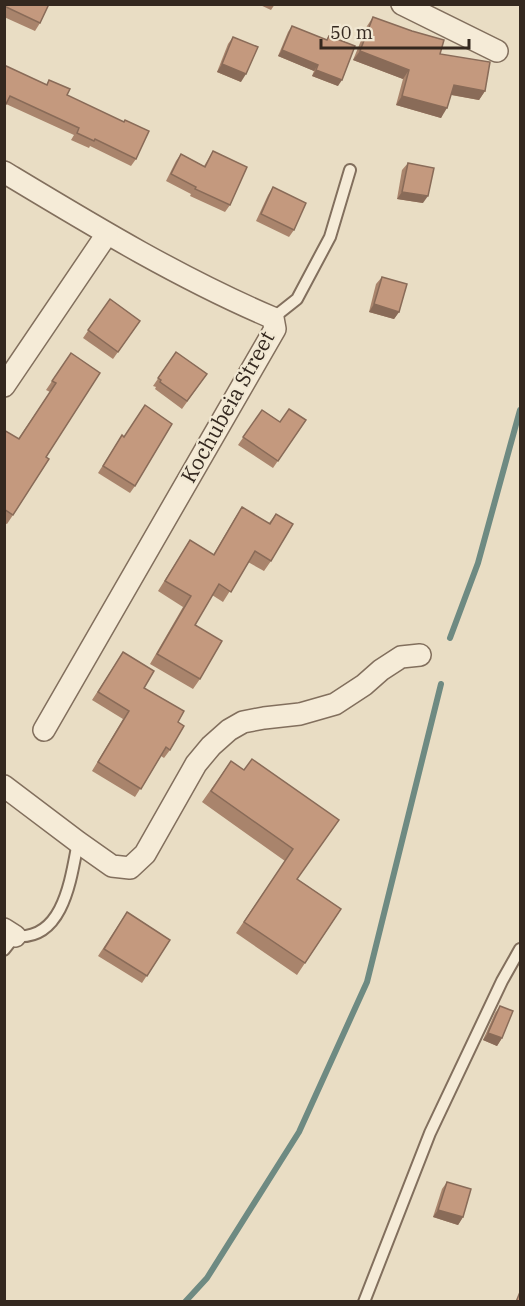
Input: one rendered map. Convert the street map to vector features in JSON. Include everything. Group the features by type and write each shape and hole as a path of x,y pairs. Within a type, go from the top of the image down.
{"street":[{"path":"402,4 497,51"},
{"name":"Kochubeia Street","path":"4,172 107,234 235,302 273,318 275,329 44,730"},
{"path":"4,386 107,234"},
{"path":"4,786 112,866 130,868 145,854 196,764 228,730 243,722 300,714 335,704 401,657 420,655"}],"lane":[{"path":"273,318 297,299 330,237 350,170"},
{"path":"8,938 27,937 37,933 49,924 60,910 67,894 78,842"},
{"path":"364,1302 430,1133 502,981 520,949"}],"building":[{"path":"4,4 49,4 40,23"},
{"path":"373,17 444,40 440,54 490,62 485,91 454,85 447,108 402,96 409,70 360,51"},
{"path":"292,26 327,40 329,36 355,46 342,80 316,70 318,65 282,50"},
{"path":"233,37 258,47 246,74 222,64"},
{"path":"4,65 47,85 49,80 70,89 67,95 124,122 125,120 149,131 136,159 77,133 79,128 10,96 6,104 4,103"},
{"path":"213,151 247,167 230,205 195,189 196,187 171,174 181,154 205,167"},
{"path":"408,163 434,168 428,196 402,192"},
{"path":"273,187 306,203 294,230 261,214"},
{"path":"382,277 407,284 399,312 374,304"},
{"path":"110,299 140,321 118,352 88,330"},
{"path":"176,352 207,374 187,401 160,382 158,378"},
{"path":"71,353 100,373 46,457 49,459 13,515 4,509 4,430 19,439 56,383 52,381"},
{"path":"145,405 172,424 135,486 103,466 122,435 124,437"},
{"path":"289,409 306,420 278,461 243,437 262,410 280,422"},
{"path":"242,507 270,524 276,514 293,524 271,561 255,551 231,592 219,584 195,625 222,641 200,679 157,654 191,596 165,581 190,540 214,555"},
{"path":"123,652 154,671 144,688 184,711 178,722 184,726 170,750 166,747 141,789 98,762 129,711 98,692"},
{"path":"252,759 339,820 297,879 341,909 305,963 244,922 293,849 211,791 231,761 244,770"},
{"path":"127,912 170,940 147,976 104,949"},
{"path":"500,1006 513,1011 502,1038 488,1033"},
{"path":"447,1182 471,1189 463,1217 438,1210"}],"waterway":[{"path":"450,638 478,563 520,410"},
{"path":"185,1302 207,1278 299,1132 367,982 441,684"}]}
